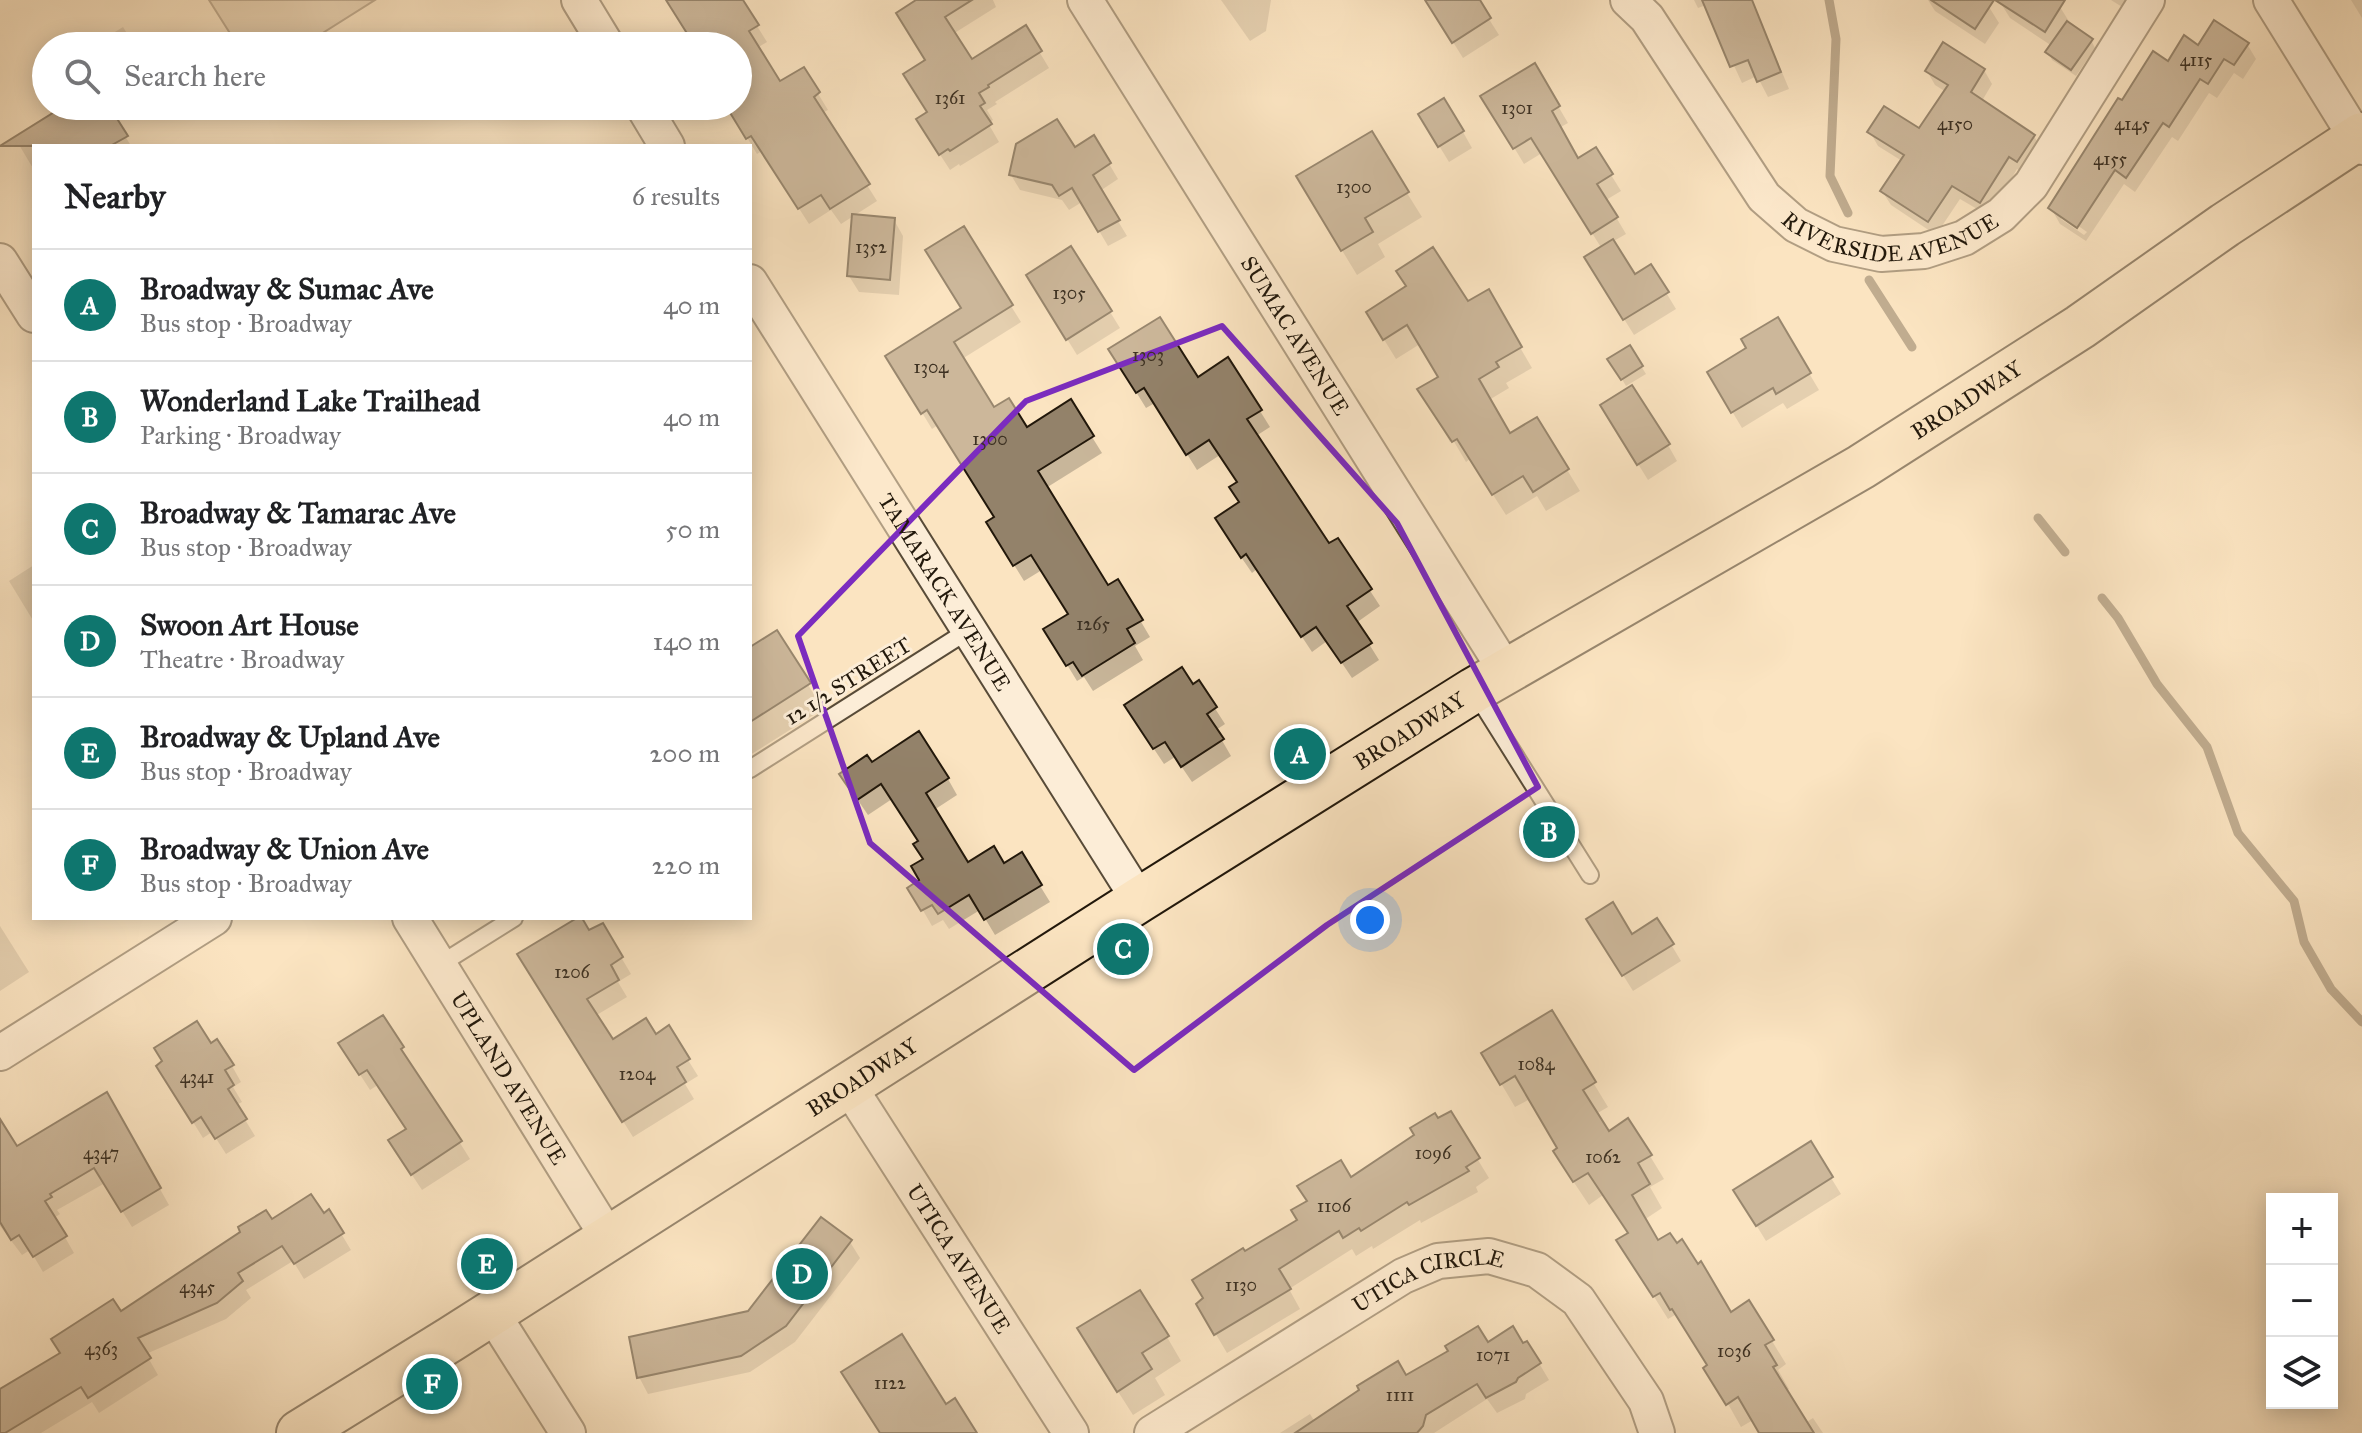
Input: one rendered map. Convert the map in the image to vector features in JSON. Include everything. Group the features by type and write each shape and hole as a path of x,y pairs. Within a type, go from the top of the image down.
{"main road":[{"name":"BROADWAY","path":"299,1433 1490,681 1861,467 2080,327 2225,225 2360,141"}],"street":[{"path":"579,0 598,32"},
{"name":"SUMAC AVENUE","path":"1085,0 1490,681"},
{"name":"RIVERSIDE AVENUE","path":"1628,0 1647,18 1764,197 1796,225 1834,244 1881,254 1924,251 1964,238 2001,215 2031,185 2147,0"},
{"path":"2271,0 2360,141"},
{"path":"651,120 666,144"},
{"path":"0,261 32,312"},
{"name":"TAMARACK AVENUE","path":"752,285 1139,900"},
{"path":"0,1053 211,920"},
{"name":"UPLAND AVENUE","path":"411,920 609,1239"},
{"name":"UTICA AVENUE","path":"848,1085 1071,1433"},
{"name":"UTICA CIRCLE","path":"1152,1433 1403,1276 1438,1261 1489,1256 1537,1270 1578,1300 1646,1401 1657,1433"},
{"path":"492,1313 568,1433"}],"lane":[{"name":"12 1/2 STREET","path":"752,768 969,630"},
{"path":"1490,681 1590,875"},
{"path":"439,965 511,920"}],"highlighted area":[{"path":"1222,326 1397,523 1538,787 1327,925 1134,1070 870,843 798,636 1026,401"}],"shaded area":[{"path":"209,0 375,0 324,32 229,32"}],"building":[{"path":"666,0 743,0 759,25 750,32 686,32"},
{"path":"916,0 972,0 945,17 972,59 1026,25 1042,51 979,93 985,103 980,106 992,124 939,155 916,119 927,112 903,74 925,60 896,13"},
{"path":"1425,0 1480,0 1491,18 1452,43"},
{"path":"1702,0 1752,0 1781,72 1757,82 1748,60 1730,67"},
{"path":"1931,0 1994,0 1975,29"},
{"path":"1995,0 2065,0 2045,32"},
{"path":"2214,20 2249,43 2234,65 2224,59 2208,84 2200,79 2169,127 2163,123 2126,178 2115,170 2077,228 2048,208 2118,98 2122,100 2153,51 2168,61 2184,35 2198,45"},
{"path":"2067,21 2093,39 2071,70 2045,52"},
{"path":"752,36 780,81 804,67 820,92 814,97 870,184 830,209 821,195 798,209 751,136 746,139 734,120 752,120"},
{"path":"1943,42 1985,69 1971,92 2035,135 2017,162 2009,157 1980,203 1952,186 1928,222 1880,191 1904,155 1867,132 1884,106 1919,128 1948,85 1925,71"},
{"path":"1535,63 1560,106 1552,111 1578,158 1596,147 1613,174 1597,184 1618,217 1591,234 1531,138 1513,149 1480,96"},
{"path":"1444,98 1464,131 1438,147 1418,114"},
{"path":"1057,119 1075,147 1094,135 1111,163 1093,175 1120,220 1098,232 1072,188 1059,196 1052,185 1009,175 1016,144"},
{"path":"42,120 118,120 128,136 114,144 0,146"},
{"path":"1372,131 1409,192 1365,218 1373,232 1341,251 1296,176"},
{"path":"852,214 895,218 890,280 847,276"},
{"path":"964,226 1013,305 954,342 994,407 1009,398 1027,427 1071,399 1094,436 1038,471 1108,585 1118,579 1143,620 1127,629 1135,643 1082,676 1073,662 1066,666 1043,629 1068,614 1031,555 1013,566 986,522 994,517 927,410 921,414 885,356 961,308 925,250"},
{"path":"1613,239 1635,274 1651,264 1669,292 1623,320 1584,257"},
{"path":"1071,246 1112,311 1066,340 1026,275"},
{"path":"1433,247 1468,301 1489,289 1522,347 1496,362 1499,367 1479,379 1510,433 1537,417 1569,469 1533,492 1523,476 1492,495 1457,439 1452,442 1417,389 1438,377 1407,325 1383,340 1366,312 1406,286 1396,271"},
{"path":"1160,317 1198,377 1228,357 1262,410 1247,419 1329,543 1338,538 1372,589 1347,606 1372,643 1341,663 1316,627 1301,637 1246,554 1241,558 1215,518 1239,502 1229,487 1237,482 1209,440 1186,455 1144,388 1136,393 1108,349"},
{"path":"1778,317 1811,373 1776,394 1773,388 1731,413 1707,372 1746,348 1741,339"},
{"path":"1630,345 1643,366 1621,380 1607,359"},
{"path":"1632,385 1670,444 1637,465 1600,405"},
{"path":"777,630 811,683 752,721 752,646"},
{"path":"1182,667 1193,684 1199,680 1217,707 1207,714 1224,739 1181,767 1165,742 1153,749 1124,705"},
{"path":"919,731 949,778 926,793 968,862 994,846 1004,863 1022,852 1042,885 984,920 969,895 938,914 932,905 921,911 907,888 919,880 911,866 923,859 913,844 918,841 881,784 857,800 839,774 867,755 872,762"},
{"path":"1613,902 1632,934 1657,918 1674,944 1622,976 1586,919"},
{"path":"574,920 583,920 589,930 603,923 623,957 611,965 619,980 587,999 613,1039 646,1018 656,1034 669,1025 690,1059 677,1067 686,1082 622,1122 517,954"},
{"path":"1552,1010 1596,1082 1583,1090 1609,1131 1628,1118 1652,1155 1638,1163 1650,1184 1632,1195 1658,1240 1670,1233 1677,1243 1682,1239 1698,1264 1701,1261 1731,1312 1749,1300 1774,1340 1765,1345 1777,1365 1773,1367 1814,1433 1759,1433 1738,1397 1726,1405 1703,1368 1707,1365 1672,1309 1660,1293 1653,1297 1616,1240 1628,1233 1588,1173 1573,1182 1553,1151 1557,1148 1515,1076 1500,1085 1481,1053"},
{"path":"383,1015 404,1047 401,1049 462,1141 411,1175 388,1140 406,1129 367,1070 359,1075 338,1043"},
{"path":"197,1021 211,1043 217,1039 234,1065 225,1070 234,1085 228,1089 247,1119 215,1139 201,1117 192,1123 156,1066 162,1061 154,1048"},
{"path":"107,1092 161,1188 121,1212 94,1168 50,1194 52,1197 45,1201 67,1236 33,1257 19,1235 11,1240 0,1222 0,1119 17,1146"},
{"path":"1451,1111 1480,1158 1466,1167 1469,1171 1409,1205 1407,1202 1361,1231 1359,1228 1343,1238 1339,1231 1279,1269 1291,1289 1214,1335 1196,1304 1203,1298 1192,1280 1243,1248 1245,1251 1297,1220 1291,1210 1307,1201 1297,1186 1341,1160 1351,1177 1414,1135 1410,1128 1435,1113 1438,1118"},
{"path":"1811,1141 1833,1177 1756,1226 1733,1190"},
{"path":"311,1194 324,1213 329,1209 344,1233 294,1264 282,1246 238,1273 243,1281 217,1303 138,1338 151,1358 88,1398 81,1387 5,1433 0,1433 0,1389 60,1353 51,1339 113,1299 121,1311 240,1232 238,1227 266,1210 272,1219"},
{"path":"821,1217 852,1240 786,1326 741,1356 637,1378 629,1337 748,1311"},
{"path":"1140,1290 1169,1336 1142,1353 1152,1369 1117,1392 1077,1328"},
{"path":"1478,1326 1488,1342 1513,1326 1541,1363 1516,1382 1486,1398 1477,1384 1426,1415 1417,1433 1295,1433 1359,1390 1357,1386 1398,1361 1406,1375 1448,1351 1445,1346"},
{"path":"902,1334 946,1404 955,1398 977,1433 880,1433 841,1372"}],"waterway":[{"path":"1829,0 1836,39 1830,176 1848,213"},
{"path":"1869,280 1912,347"},
{"path":"2038,518 2065,552"},
{"path":"2102,598 2118,618 2157,684 2207,747 2238,833 2294,901 2304,942 2331,989 2362,1022"}],"place":[{"name":"Broadway & Sumac Ave","path":"1300,754"},
{"name":"Wonderland Lake Trailhead","path":"1549,832"},
{"name":"Broadway & Tamarac Ave","path":"1123,949"},
{"name":"Broadway & Upland Ave","path":"487,1264"},
{"name":"Swoon Art House","path":"802,1274"},
{"name":"Broadway & Union Ave","path":"432,1384"}]}
